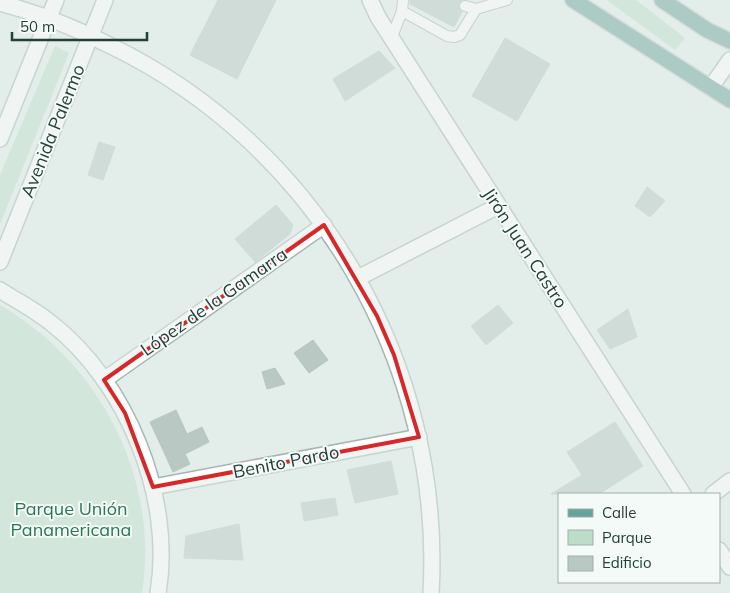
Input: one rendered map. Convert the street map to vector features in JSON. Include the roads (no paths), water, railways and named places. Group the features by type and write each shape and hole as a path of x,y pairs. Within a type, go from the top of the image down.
{"main road":[{"path":"573,0 730,99"},
{"path":"662,0 707,30 730,40"}],"street":[{"path":"0,139 56,0"},
{"name":"Avenida Palermo","path":"0,262 105,0"},
{"name":"Jirón Juan Castro","path":"370,0 378,17 682,493"},
{"path":"0,3 91,36 129,54 165,75 200,99 232,125 281,172 324,225 358,278 378,316 408,396 419,437 430,508 432,543 431,593"},
{"path":"711,87 730,60"},
{"path":"358,278 498,206"},
{"name":"López de la Gamarra","path":"104,380 324,225"},
{"path":"0,290 51,323 80,350 104,380 125,413 142,450 153,487 160,534 160,581 158,593"},
{"name":"Benito Pardo","path":"153,487 419,437"},
{"path":"714,493 730,481"},
{"path":"720,552 730,567"}],"lane":[{"path":"392,37 402,12 403,0"},
{"path":"465,6 476,9 507,0"},
{"path":"402,12 447,36 454,37 460,35 476,9"}],"park label":[{"name":"Parque Unión Panamericana","path":"71,519"}]}
